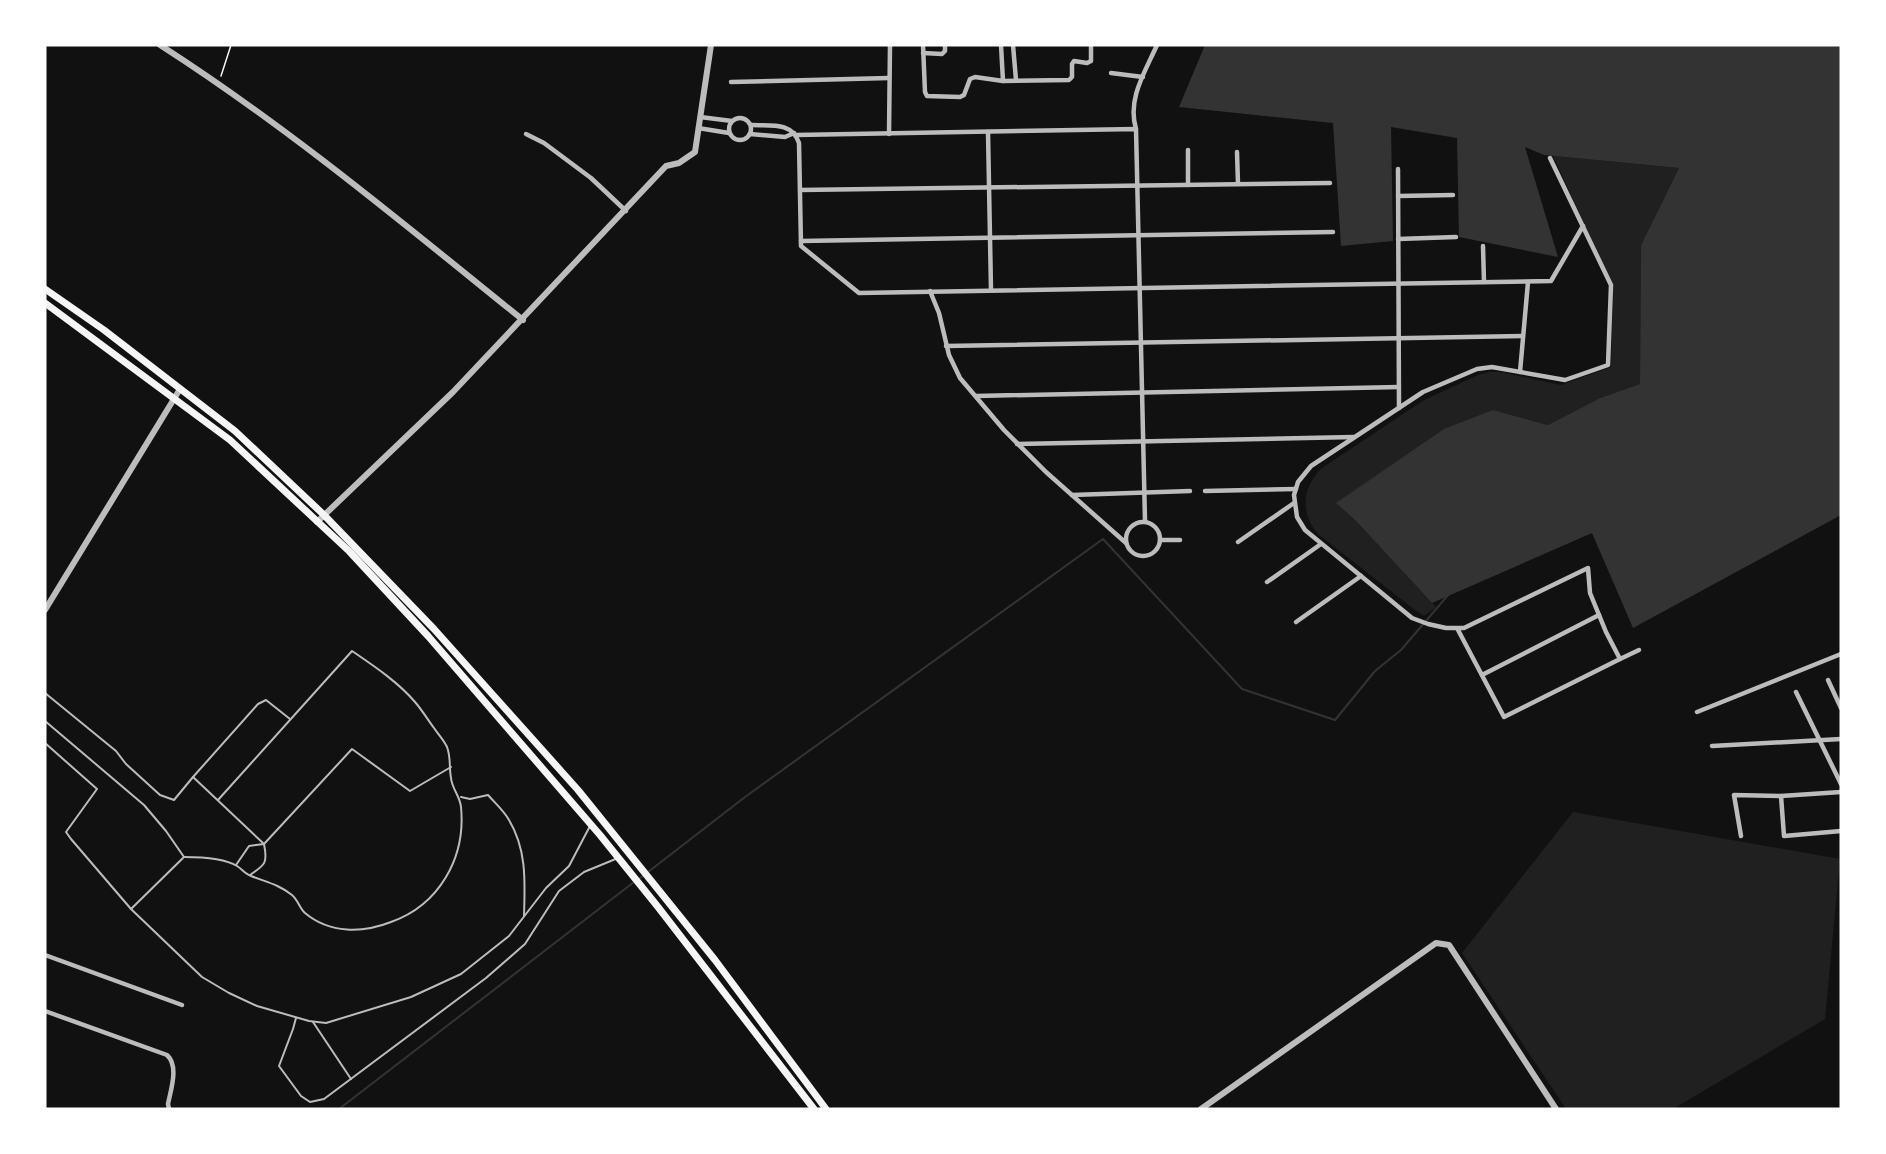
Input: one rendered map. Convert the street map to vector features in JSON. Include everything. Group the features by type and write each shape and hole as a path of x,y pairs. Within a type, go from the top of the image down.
{"main road":[{"path":"45,289 104,330 235,431 324,515 441,637 578,790 718,963 826,1109"},
{"path":"45,303 230,440 349,551 428,636 637,880 814,1109"}],"street":[{"path":"160,45 219,83 362,190 523,320"},
{"path":"317,522 453,393 666,166 679,163 695,152 711,45"},
{"path":"889,134 890,45"},
{"path":"923,45 927,96 960,97 964,95 970,79 975,77 1003,81 1069,80 1072,77 1074,61 1088,63 1091,61 1091,45"},
{"path":"923,53 942,54 945,51 945,45"},
{"path":"1002,45 1003,81"},
{"path":"1013,45 1016,80"},
{"path":"1145,521 1136,129 1133,102 1157,45"},
{"path":"1111,72 1143,77"},
{"path":"731,82 890,78"},
{"path":"700,117 732,121"},
{"path":"751,124 747,138 740,140 734,138 729,132 732,121 736,118 743,118 751,124 787,128 795,134 799,143 801,246 859,293 1551,281 1583,226"},
{"path":"699,128 729,132"},
{"path":"750,134 785,137 795,134 1136,129"},
{"path":"988,132 991,290"},
{"path":"526,134 544,143 591,178 626,211"},
{"path":"1188,150 1188,185"},
{"path":"1237,152 1238,184"},
{"path":"1550,158 1611,285 1608,365 1565,380 1482,367 1423,392 1311,466 1301,476 1294,503 1300,524 1321,544 1412,618 1437,627 1464,628 1588,568 1590,592 1620,659"},
{"path":"1398,168 1399,408"},
{"path":"800,190 1330,183"},
{"path":"1398,196 1453,195"},
{"path":"801,241 1333,232"},
{"path":"1398,238 1456,237"},
{"path":"1483,246 1484,282"},
{"path":"1520,372 1528,282"},
{"path":"930,291 956,371 1017,444 1126,543 1133,553 1146,556 1157,548 1160,540 1158,530 1145,521 1137,522 1130,526 1126,534 1126,543"},
{"path":"946,346 1523,336"},
{"path":"976,396 1399,387"},
{"path":"45,610 180,389"},
{"path":"1017,444 1355,437"},
{"path":"1204,491 1296,489"},
{"path":"1072,495 1190,491"},
{"path":"1238,542 1294,503"},
{"path":"1160,540 1180,540"},
{"path":"1267,582 1321,544"},
{"path":"1296,622 1361,576"},
{"path":"1482,675 1599,615"},
{"path":"1457,628 1504,717 1639,650"},
{"path":"1697,712 1841,654"},
{"path":"1828,680 1841,708"},
{"path":"1796,692 1841,784"},
{"path":"1712,746 1841,739"},
{"path":"1741,836 1734,795 1781,796 1841,792"},
{"path":"1781,796 1784,836 1841,831"},
{"path":"1201,1109 1436,943 1449,945 1556,1109"},
{"path":"45,955 182,1005"},
{"path":"45,1011 167,1055 172,1060 174,1068 169,1109"}],"lane":[{"path":"131,909 183,857 204,856 236,865 250,876 277,885 293,896 305,913 328,927 356,931 392,922 418,909 440,888 455,859 461,837 460,796 453,787 450,777 451,767 447,747 415,702 375,666 352,651 218,800"},
{"path":"45,693 116,751 126,764 160,795 174,800 258,704 266,700 290,719"},
{"path":"45,722 144,806 166,831 183,857"},
{"path":"45,743 97,789 66,832 131,909 202,977 257,1006 313,1022 326,1023 411,998 461,974 509,936 546,888 569,866 591,825"},
{"path":"236,865 249,846 264,844 352,749 410,791 451,767"},
{"path":"193,777 264,844 267,856 264,866 250,876"},
{"path":"460,796 470,799 488,795 509,818 520,844 525,870 524,916"},
{"path":"296,1018 279,1066 301,1096 310,1102 324,1099 512,956 525,944 559,891 584,872 618,858"},
{"path":"313,1022 351,1079"}],"path":[{"path":"219,83 231,45"}],"shaded area":[{"path":"1205,45 1841,45 1841,515 1633,628 1592,533 1432,603 1356,521 1336,503 1444,429 1493,410 1548,425 1600,398 1640,384 1641,245 1679,168 1544,155 1525,147 1558,257 1459,237 1457,138 1391,127 1393,241 1341,246 1333,123 1179,107"},
{"path":"1553,156 1679,168 1641,245 1640,384 1600,398 1548,425 1493,410 1337,504 1356,521 1436,607 1424,616 1318,534 1308,518 1307,492 1315,475 1322,468 1424,400 1478,375 1501,372 1561,385 1611,367 1613,286"},
{"path":"1573,812 1840,859 1825,1019 1673,1109 1566,1109 1462,953"}],"waterway":[{"path":"639,879 745,797 1103,539 1242,689 1335,720 1375,671 1401,650 1449,594"},
{"path":"339,1109 634,882"}]}
